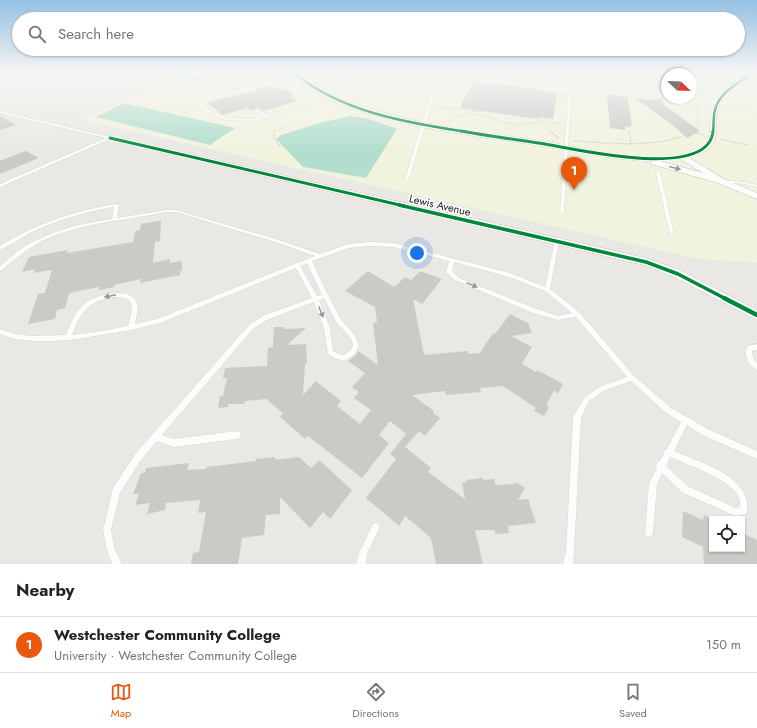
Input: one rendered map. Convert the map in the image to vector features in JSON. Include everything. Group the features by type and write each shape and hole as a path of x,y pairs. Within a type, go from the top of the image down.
{"street":[{"path":"339,99 362,108 424,124 567,144 638,158 720,181 757,196"},
{"path":"638,158 682,157 703,149 712,141 714,137 714,110 721,99"},
{"name":"Lewis Avenue","path":"110,138 646,262 664,268 757,315"},
{"path":"682,157 720,181"}],"lane":[{"path":"209,99 200,104 203,109 226,119 254,120 325,99"},
{"path":"407,179 431,99"},
{"path":"562,212 570,99"},
{"path":"706,99 757,112"},
{"path":"257,111 267,116"},
{"path":"1,113 110,138"},
{"path":"0,186 110,138"},
{"path":"658,173 672,234"},
{"path":"720,181 744,183 757,186"},
{"path":"0,248 34,229 77,213 117,205 114,219"},
{"path":"0,269 22,251 47,237 80,225 154,213 176,212 274,240 320,256"},
{"path":"548,290 557,241"},
{"path":"0,331 6,335 28,338 100,335 158,321 348,246 370,244 394,245 510,275 548,290 578,314 632,378 650,395 685,421 757,455"},
{"path":"452,260 449,272 457,279 536,311 558,318 578,314"},
{"path":"297,265 316,300 328,328 330,352 344,358 353,352 356,345 355,338 343,328 309,261"},
{"path":"68,337 77,316 89,303 107,296 119,294 128,296 133,301 134,308 131,328"},
{"path":"117,564 111,550 107,530 116,491 138,457 252,326 267,317 327,295"},
{"path":"757,347 749,348 748,352 750,360 757,367"},
{"path":"568,564 570,552 576,418 587,399 601,389 632,378"},
{"path":"649,533 653,483 660,466 685,421"},
{"path":"155,437 174,443 237,435"},
{"path":"660,466 686,490 736,512 743,511 746,506 745,495 738,484 724,475 668,452"},
{"path":"361,564 363,553 376,527"}],"path":[{"path":"695,104 700,119 697,129"},
{"path":"152,109 166,105 195,106 180,115"},
{"path":"429,106 481,112 479,114"},
{"path":"186,111 203,109"},
{"path":"448,124 453,118 472,113 479,114 499,122 517,124 542,122 569,123"},
{"path":"540,118 542,122"},
{"path":"545,123 548,129 567,144 632,144 668,142 684,136"},
{"path":"504,136 506,129 517,124"},
{"path":"282,148 273,135 274,131 286,126"},
{"path":"629,127 632,144"},
{"path":"696,134 709,136"},
{"path":"718,138 748,145"}],"shaded area":[{"path":"124,99 661,99 661,104 697,104 697,99 757,99 757,263 699,259 82,120"}],"green space":[{"path":"124,103 235,128 210,145 96,117"},
{"path":"350,116 369,119 397,129 366,178 303,167 276,139 281,135 320,123"}],"building":[{"path":"221,99 294,99 297,101 264,111 258,108 251,111 247,108 223,115 207,103"},
{"path":"464,99 556,99 553,119 538,117 538,119 460,108"},
{"path":"607,99 627,99 632,125 630,125 630,127 625,126 625,130 610,128"},
{"path":"637,99 661,99 661,104 664,104 700,131 687,138 674,126"},
{"path":"0,116 16,125 0,130"},
{"path":"26,151 39,158 0,174 0,161"},
{"path":"161,221 160,241 155,242 153,263 170,259 170,263 182,261 182,271 180,271 180,275 140,283 141,279 99,290 99,287 69,293 65,308 57,310 55,319 28,324 38,294 45,293 52,270 33,273 35,269 22,272 29,257 68,250 67,253 133,242 135,231 140,230 141,224"},
{"path":"368,271 394,287 405,277 411,280 419,272 442,279 422,304 413,299 424,355 468,351 469,354 480,353 493,333 495,334 510,314 528,323 532,333 511,336 532,347 522,364 563,384 558,393 554,391 546,405 549,407 544,416 534,411 536,408 503,386 480,388 481,392 446,395 445,391 412,395 434,411 433,413 440,418 425,436 419,431 405,447 431,468 428,472 465,499 462,483 467,482 466,480 483,478 483,480 494,479 496,485 515,484 516,482 525,488 518,500 528,499 536,523 508,526 509,533 496,534 494,530 475,530 483,564 436,564 431,538 405,516 399,526 366,498 396,459 390,454 406,434 390,421 379,435 389,443 362,478 308,436 305,439 280,417 283,413 266,399 245,401 244,404 228,404 228,407 218,408 220,396 223,396 227,378 223,378 225,368 267,366 268,348 273,347 274,327 283,327 284,329 306,328 287,345 306,344 307,363 305,363 303,395 316,381 341,401 337,406 360,424 371,410 354,398 359,392 352,387 365,373 348,361 356,355 358,351 378,365 373,323 377,322 375,307 345,291"},
{"path":"275,457 275,460 299,457 311,468 319,460 352,490 330,519 323,512 310,528 280,497 280,514 266,515 264,535 242,538 238,564 191,564 193,553 199,552 206,512 198,513 200,500 166,503 165,510 147,514 150,503 135,505 139,494 133,494 141,473 145,473 146,468 189,463 187,470 206,469 207,467"},
{"path":"683,511 703,520 704,515 709,518 709,552 745,552 745,534 757,540 757,564 704,564 703,547 682,537"}],"cycle path":[{"path":"337,99 383,115 429,126 601,154 644,159 675,158 686,156 702,150 712,140 715,108 720,99"},
{"path":"110,138 646,262 678,274 757,315"}],"place":[{"name":"Westchester Community College","path":"574,190"}]}
